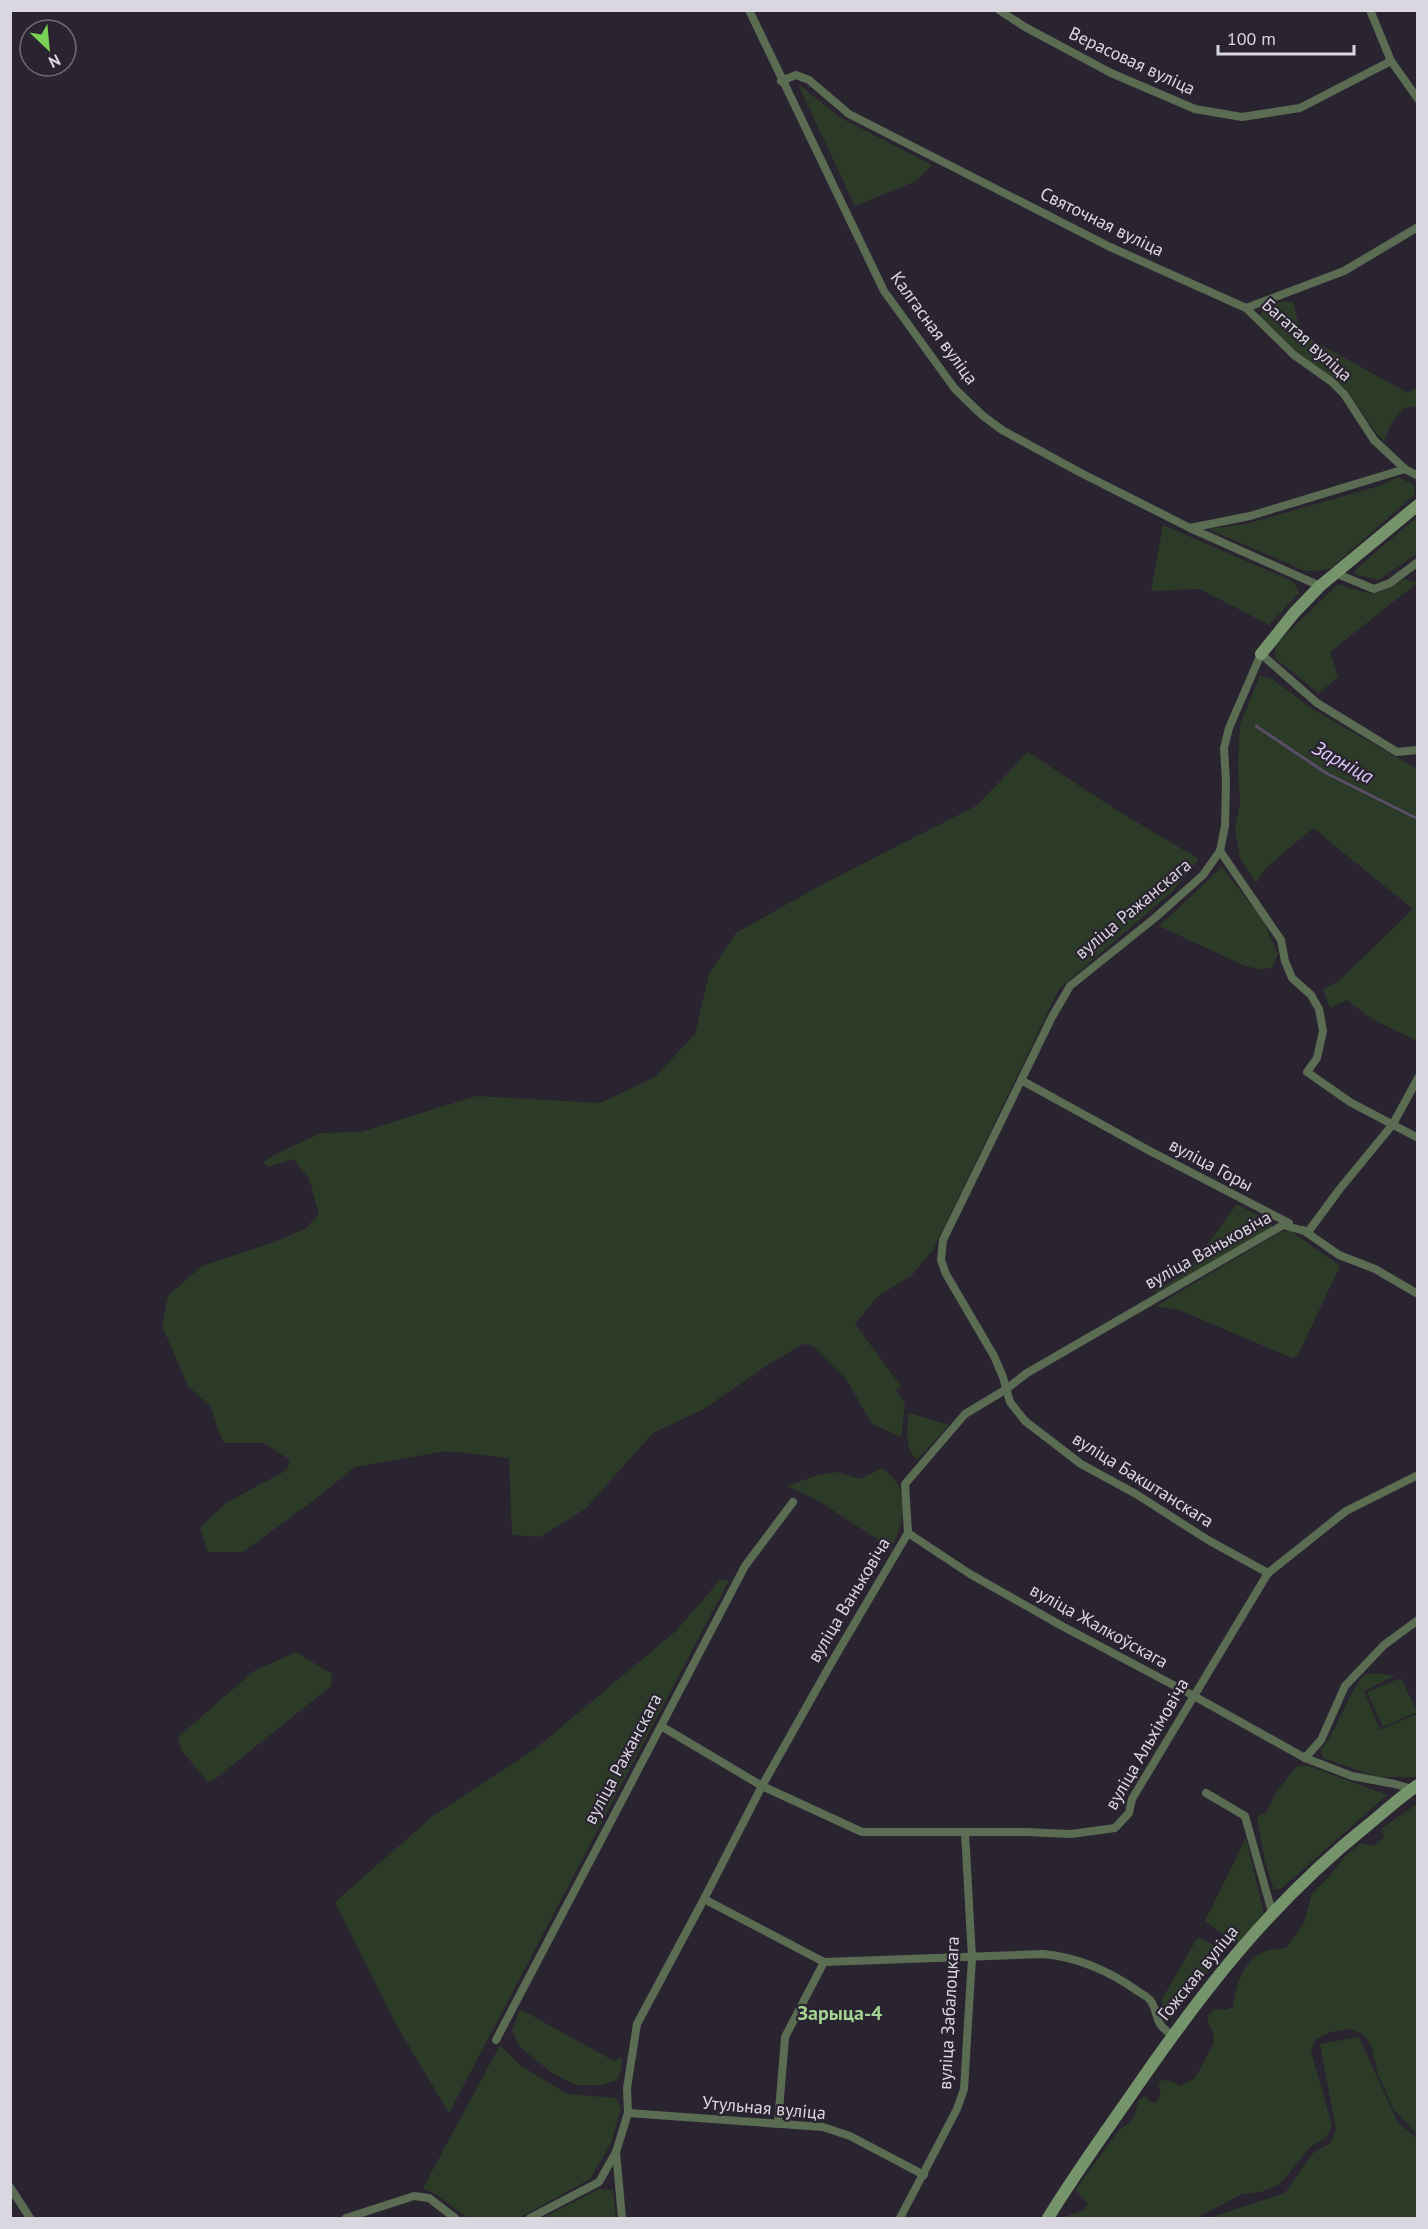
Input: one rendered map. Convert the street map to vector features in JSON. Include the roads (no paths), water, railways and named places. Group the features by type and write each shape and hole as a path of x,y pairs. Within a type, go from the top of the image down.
{"street":[{"name":"Калгасная вуліца","path":"749,10 781,81 884,291 955,389 982,415 1002,430 1081,473 1190,528 1320,586"},
{"name":"Верасовая вуліца","path":"999,10 1025,27 1111,73 1195,109 1242,117 1300,108 1391,61"},
{"path":"1370,10 1391,61 1418,99"},
{"name":"Святочная вуліца","path":"781,81 796,75 809,80 849,114 1110,246 1246,308"},
{"path":"1246,308 1344,272 1418,227"},
{"name":"Багатая вуліца","path":"1246,308 1294,355 1332,382 1344,394 1374,440 1405,469 1418,477"},
{"path":"1190,528 1251,516 1405,469"},
{"name":"вуліца Ражанскага","path":"943,1240 1052,1017 1070,986 1156,917 1203,875 1220,851 1225,826 1224,748 1229,728 1261,654 1294,613 1320,586 1418,505"},
{"path":"1335,573 1374,589 1390,583 1418,562"},
{"path":"1261,654 1317,703 1397,752 1418,750"},
{"path":"1220,851 1281,940 1285,961 1292,978 1311,995 1319,1009 1323,1031 1317,1058 1307,1072 1350,1102 1418,1138"},
{"path":"1308,1232 1393,1124 1418,1078"},
{"name":"вуліца Горы","path":"1022,1080 1148,1150 1308,1232 1339,1255 1376,1269 1418,1294"},
{"name":"вуліца Ваньковіча","path":"622,2218 616,2152 627,2114 627,2088 637,2024 762,1786 908,1533 905,1484 965,1414 1005,1390 1027,1372 1282,1225 1308,1232"},
{"name":"вуліца Бакштанскага","path":"943,1240 941,1260 946,1274 994,1356 1010,1402 1025,1421 1081,1464 1268,1573"},
{"name":"вуліца Альхімовіча","path":"662,1726 762,1786 862,1832 1071,1834 1115,1828 1129,1813 1132,1799 1268,1573 1346,1510 1418,1475"},
{"name":"вуліца Ражанскага","path":"496,2040 745,1566 793,1502"},
{"name":"вуліца Жалкоўскага","path":"908,1533 970,1574 1305,1758 1352,1776 1415,1787"},
{"path":"1305,1758 1322,1740 1345,1686 1384,1645 1418,1620"},
{"name":"Гожская вуліца","path":"1048,2218 1073,2177 1172,2035 1236,1952 1272,1912 1335,1851 1415,1787"},
{"path":"1206,1793 1245,1816 1272,1912"},
{"name":"вуліца Забалоцкага","path":"900,2218 957,2109 964,2089 972,1958 965,1832"},
{"path":"704,1899 824,1962 1063,1955 1120,1978 1151,2000 1157,2021 1164,2030 1172,2035"},
{"path":"778,2123 784,2037 824,1962"},
{"name":"Утульная вуліца","path":"627,2114 823,2127 850,2136 924,2175"},
{"path":"530,2218 600,2182 616,2152"},
{"path":"10,2187 30,2218"},
{"path":"346,2218 414,2196 429,2198 455,2218"}],"waterway":[{"name":"Зарніца","path":"1256,726 1326,773 1418,819"}],"district":[{"name":"Зарыца-4","path":"840,2013"}]}
